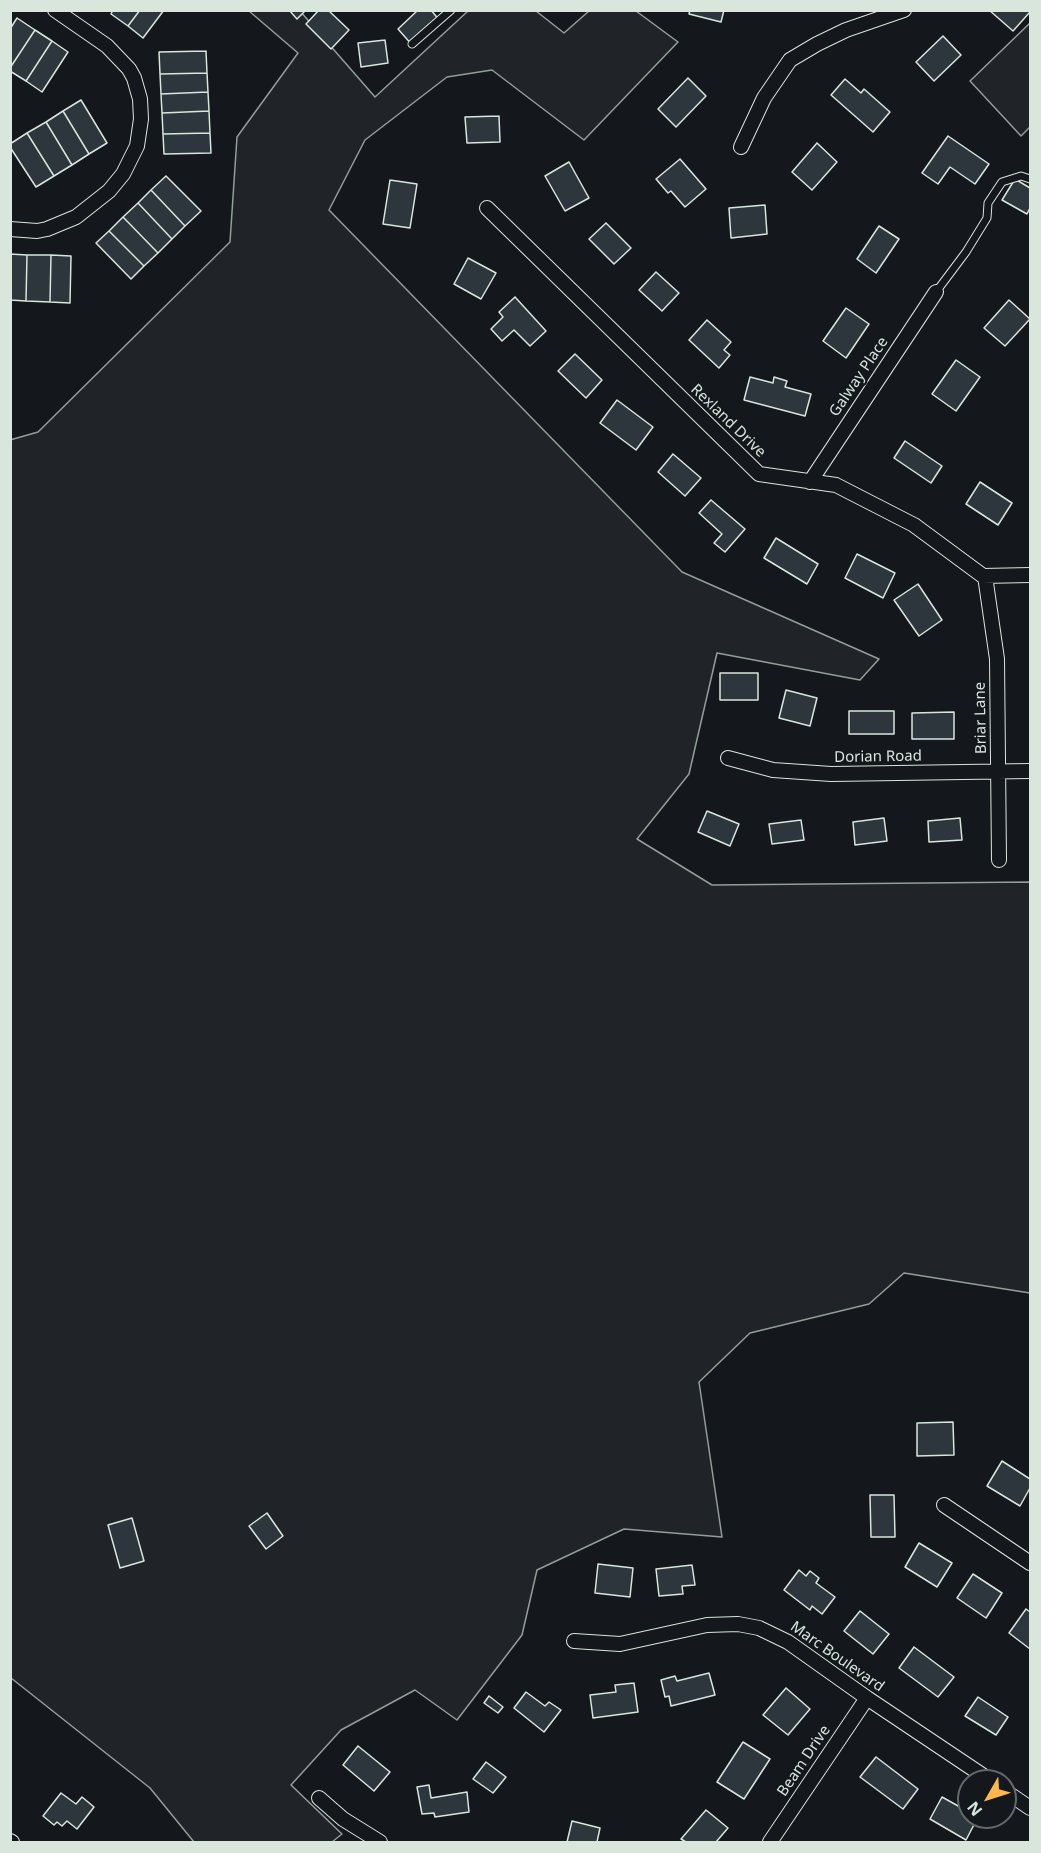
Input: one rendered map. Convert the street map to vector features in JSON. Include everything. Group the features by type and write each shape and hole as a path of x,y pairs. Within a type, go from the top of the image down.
{"street":[{"path":"10,229 37,231 76,217 109,191 123,174 136,146 141,119 140,99 129,69 107,46 55,10"},
{"path":"741,147 764,98 790,60 846,30 903,10"},
{"name":"Rexland Drive","path":"488,208 759,474 836,485 914,525 985,576"},
{"name":"Galway Place","path":"810,482 936,292"},
{"path":"985,576 1030,575"},
{"name":"Briar Lane","path":"985,576 997,658 999,860"},
{"name":"Dorian Road","path":"728,758 773,770 831,774 1030,771"},
{"path":"944,1505 1030,1563"},
{"name":"Marc Boulevard","path":"573,1641 620,1644 707,1625 738,1624 769,1632 788,1641 867,1698 973,1769"},
{"name":"Beam Drive","path":"770,1842 867,1698"},
{"path":"319,1798 343,1819 380,1842"},
{"path":"1017,1799 1030,1808"}],"lane":[{"path":"412,44 451,10"},
{"path":"936,292 987,218 988,203 1002,182 1022,176 1030,179"}],"shaded area":[{"path":"249,11 300,11 375,97 468,11 536,11 564,33 589,11 636,11 678,42 584,140 492,70 447,77 365,140 329,210 682,572 879,659 860,680 717,653 689,774 637,839 712,885 1030,882 1030,1293 904,1273 869,1304 750,1333 699,1382 722,1537 624,1529 537,1570 522,1635 457,1720 415,1690 341,1730 291,1785 342,1834 332,1842 194,1842 150,1788 11,1678 10,440 38,432 230,242 237,137 298,53"},
{"path":"1030,23 1030,127 1021,136 970,81"}],"building":[{"path":"113,10 140,10 128,26 111,14"},
{"path":"140,10 164,10 143,38 128,26"},
{"path":"289,10 306,10 297,19"},
{"path":"319,10 328,10 349,30 331,49 306,24"},
{"path":"418,10 431,10 440,21 413,46 398,29"},
{"path":"690,10 724,10 721,22 689,14"},
{"path":"989,10 1029,10 1030,12 1013,31"},
{"path":"17,18 35,30 10,68 10,29"},
{"path":"35,30 52,41 26,81 10,71 10,68"},
{"path":"943,36 961,55 934,81 916,62"},
{"path":"385,40 388,63 361,67 358,43"},
{"path":"52,41 68,52 42,92 26,81"},
{"path":"206,51 207,73 160,74 159,52"},
{"path":"207,73 208,92 161,94 160,74"},
{"path":"688,78 706,96 676,127 658,109"},
{"path":"845,79 861,93 864,89 890,112 873,132 831,95"},
{"path":"208,92 209,111 162,113 161,94"},
{"path":"81,100 107,143 89,154 63,111"},
{"path":"63,111 89,154 72,165 46,122"},
{"path":"209,111 210,133 163,134 162,113"},
{"path":"499,116 500,142 467,143 465,117"},
{"path":"46,122 72,165 54,176 27,133"},
{"path":"27,133 54,176 36,187 10,147 10,144"},
{"path":"210,133 211,153 164,154 163,134"},
{"path":"948,136 989,164 975,184 950,167 938,184 922,173"},
{"path":"817,143 837,162 812,190 792,172"},
{"path":"680,159 706,189 685,207 656,179"},
{"path":"569,162 589,198 565,211 545,176"},
{"path":"166,176 201,211 185,226 151,190"},
{"path":"1015,179 1030,188 1030,208 1027,214 1002,200"},
{"path":"390,180 417,184 410,228 383,224"},
{"path":"151,190 185,226 172,239 138,203"},
{"path":"138,203 172,239 158,253 123,217"},
{"path":"765,205 767,234 731,238 729,208"},
{"path":"123,217 158,253 144,266 109,231"},
{"path":"606,223 631,248 614,264 589,239"},
{"path":"879,226 899,239 876,273 857,259"},
{"path":"109,231 144,266 131,279 96,243"},
{"path":"10,254 27,255 26,301 10,300"},
{"path":"27,255 51,255 50,302 26,301"},
{"path":"51,255 71,256 70,303 50,302"},
{"path":"468,258 496,273 481,299 454,284"},
{"path":"656,272 679,293 662,311 639,290"},
{"path":"515,297 546,331 530,346 514,330 502,341 491,329 503,317 499,312"},
{"path":"1009,300 1030,319 1005,346 984,328"},
{"path":"846,308 869,324 846,358 823,341"},
{"path":"707,320 731,342 724,350 730,355 719,368 689,340"},
{"path":"575,354 602,380 586,398 558,371"},
{"path":"956,360 980,377 956,411 932,394"},
{"path":"750,377 773,383 774,377 787,381 785,387 811,394 805,416 744,400"},
{"path":"617,400 653,427 636,450 600,423"},
{"path":"905,441 942,466 931,483 894,458"},
{"path":"673,454 701,478 685,496 658,472"},
{"path":"980,482 1012,503 998,525 966,504"},
{"path":"711,500 745,529 725,552 714,543 722,534 699,513"},
{"path":"776,538 818,564 807,584 764,558"},
{"path":"857,554 895,573 883,598 845,578"},
{"path":"918,584 942,620 919,636 894,600"},
{"path":"720,673 758,673 758,700 720,700"},
{"path":"786,690 817,698 810,726 779,718"},
{"path":"849,711 894,711 894,734 849,734"},
{"path":"954,712 954,739 912,739 912,713"},
{"path":"707,811 739,824 730,846 698,832"},
{"path":"884,818 887,841 855,845 853,822"},
{"path":"960,818 962,840 929,842 928,821"},
{"path":"801,820 804,840 772,844 769,824"},
{"path":"953,1422 954,1455 917,1456 917,1423"},
{"path":"1002,1461 1030,1479 1030,1488 1020,1506 987,1486"},
{"path":"870,1495 894,1495 895,1537 871,1537"},
{"path":"267,1513 283,1536 266,1549 249,1526"},
{"path":"132,1518 144,1561 120,1568 108,1525"},
{"path":"919,1543 952,1563 937,1587 905,1567"},
{"path":"598,1564 633,1568 630,1597 595,1593"},
{"path":"692,1565 695,1585 682,1586 683,1594 659,1596 656,1569"},
{"path":"799,1570 806,1576 810,1571 819,1578 816,1583 835,1597 822,1614 812,1606 810,1610 784,1590"},
{"path":"973,1574 1002,1593 986,1618 957,1598"},
{"path":"1026,1609 1030,1612 1030,1649 1009,1633"},
{"path":"860,1611 889,1634 873,1654 844,1631"},
{"path":"914,1647 954,1677 938,1697 899,1668"},
{"path":"709,1673 715,1695 671,1706 669,1696 665,1697 661,1680 675,1676 677,1681"},
{"path":"634,1683 638,1712 593,1718 590,1695 616,1692 615,1685"},
{"path":"786,1688 810,1709 788,1735 763,1715"},
{"path":"526,1692 545,1706 549,1702 561,1710 544,1732 514,1708"},
{"path":"489,1696 503,1707 498,1713 484,1703"},
{"path":"978,1697 1008,1717 996,1735 965,1716"},
{"path":"743,1742 770,1759 744,1799 717,1782"},
{"path":"358,1746 390,1772 374,1791 343,1765"},
{"path":"876,1757 918,1789 903,1809 860,1777"},
{"path":"486,1762 506,1777 493,1793 473,1779"},
{"path":"429,1785 431,1798 467,1792 469,1812 435,1817 434,1813 422,1814 417,1787"},
{"path":"61,1793 76,1804 82,1797 94,1807 77,1829 67,1821 62,1826 57,1822 54,1825 43,1816"},
{"path":"942,1797 957,1805 957,1829 972,1829 966,1840 930,1819"},
{"path":"706,1810 728,1828 716,1842 686,1842 681,1839"},
{"path":"572,1821 600,1828 597,1842 567,1842"}]}
